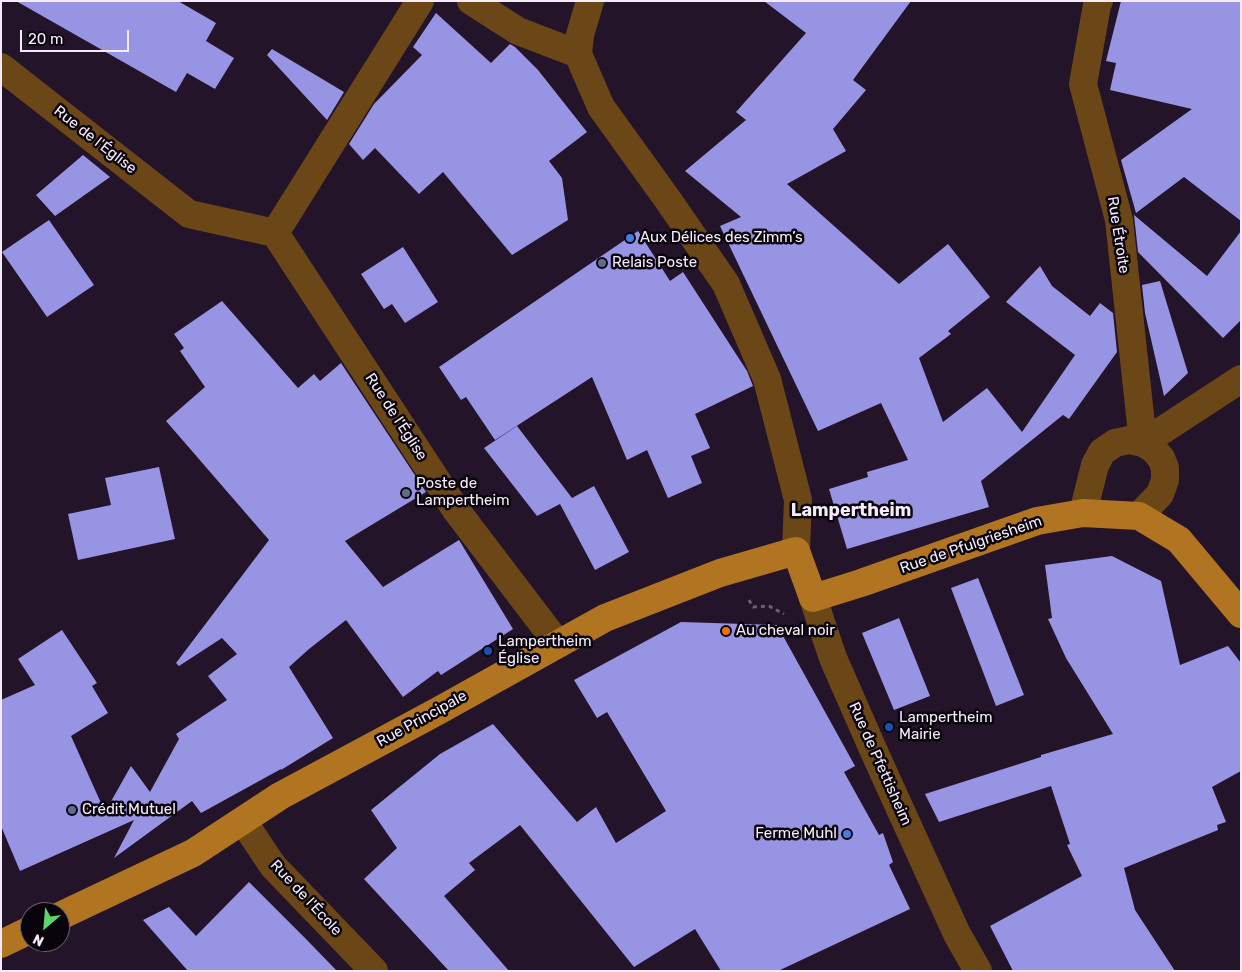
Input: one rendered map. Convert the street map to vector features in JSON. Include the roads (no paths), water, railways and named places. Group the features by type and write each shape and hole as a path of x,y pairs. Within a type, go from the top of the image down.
{"main road":[{"name":"Rue de Pfulgriesheim","path":"813,598 1037,521 1082,512 1139,516 1179,540 1241,614"},
{"name":"Rue de Pfettisheim","path":"796,551 813,598"},
{"name":"Rue Principale","path":"70,911 193,852 280,796 605,618 720,573 796,551"},
{"path":"1,944 20,935"}],"street":[{"path":"275,233 420,1"},
{"path":"471,1 518,31 578,54"},
{"path":"590,1 580,36 578,54 601,106 726,284 767,379 798,500 796,551"},
{"name":"Rue Étroite","path":"1099,1 1083,84 1119,220 1143,443"},
{"name":"Rue de l'Église","path":"1,67 189,214 275,233 456,510 558,644"},
{"path":"1143,443 1241,379"},
{"path":"1082,512 1095,465 1102,452 1114,443 1129,440 1143,443 1153,449 1161,458 1165,468 1165,480 1160,494 1139,516"},
{"name":"Rue de Pfettisheim","path":"813,598 833,658 876,756 957,934 978,971"},
{"name":"Rue de l'École","path":"243,821 273,866 374,971"}],"place":[{"name":"Aux Délices des Zimm’s","path":"630,238"},
{"name":"Relais Poste","path":"602,263"},
{"name":"Poste de Lampertheim","path":"406,493"},
{"name":"Au cheval noir","path":"726,631"},
{"name":"Lampertheim Église","path":"488,651"},
{"name":"Lampertheim Mairie","path":"889,727"},
{"name":"Crédit Mutuel","path":"72,810"},
{"name":"Ferme Muhl","path":"847,834"}],"district":[{"name":"Lampertheim","path":"851,511"}]}
